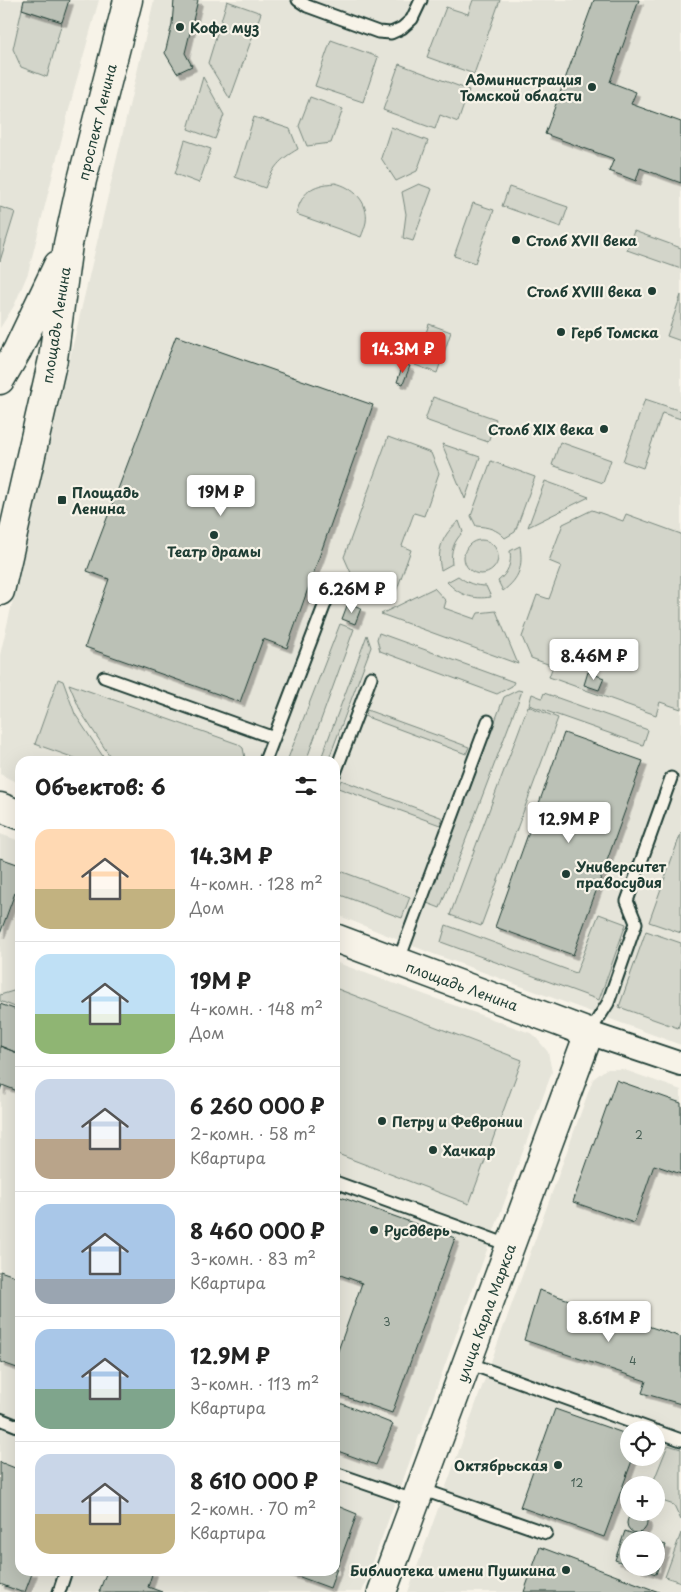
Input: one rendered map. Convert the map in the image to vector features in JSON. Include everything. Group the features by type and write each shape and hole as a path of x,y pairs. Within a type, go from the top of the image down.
{"street":[{"name":"проспект Ленина","path":"68,244 82,180 128,0"},
{"name":"площадь Ленина","path":"0,380 17,350 68,244"},
{"name":"площадь Ленина","path":"0,591 3,555 53,359 68,244"},
{"path":"0,807 15,813"},
{"name":"площадь Ленина","path":"340,940 589,1033"},
{"path":"589,1033 681,1064"},
{"name":"улица Карла Маркса","path":"382,1592 589,1033"}],"lane":[{"path":"298,0 307,6 378,32 391,33 402,28 412,19 421,0"},
{"path":"267,756 326,601"},
{"path":"104,677 274,738"},
{"path":"340,760 371,677"},
{"path":"398,962 488,721"},
{"path":"589,1033 608,1003 636,923 627,901 671,778"},
{"path":"340,1184 511,1246"},
{"path":"468,1363 628,1421"},
{"path":"0,1419 15,1425"},
{"path":"665,1434 681,1440"},
{"path":"340,1474 546,1533"},
{"path":"59,1592 64,1576"}],"shaded area":[{"path":"0,0 99,0 75,86 28,273 14,306 0,328"},
{"path":"154,0 681,0 681,1045 428,952 340,916 340,756 15,756 15,782 0,774 0,655"},
{"path":"473,0 500,0 474,74 427,57 446,7 468,14"},
{"path":"227,1 261,13 230,99 208,63"},
{"path":"22,9 62,22 47,77 21,67 13,49"},
{"path":"331,40 378,57 363,102 315,86"},
{"path":"399,64 469,90 458,122 440,115 435,129 383,110"},
{"path":"203,77 224,115 215,139 188,129"},
{"path":"310,97 343,109 331,143 307,146 299,126"},
{"path":"254,117 290,129 298,149 277,165 265,188 235,177"},
{"path":"391,127 428,141 417,171 396,181 381,158"},
{"path":"185,140 211,149 199,183 175,174"},
{"path":"335,183 354,192 365,208 366,224 361,237 296,214 302,200 309,191 320,185"},
{"path":"419,184 432,189 413,241 403,238 406,214 402,192"},
{"path":"509,187 568,207 561,227 502,206"},
{"path":"473,203 494,210 475,263 454,256"},
{"path":"0,207 15,212 0,261"},
{"path":"634,231 681,248 681,269 627,250"},
{"path":"681,295 681,341 667,336"},
{"path":"429,324 451,332 437,373 415,365"},
{"path":"433,397 496,419 488,442 425,420"},
{"path":"645,399 681,411 681,419 662,413 643,468 623,461"},
{"path":"388,437 431,453 439,473 424,516 414,513 402,546 411,550 396,592 375,602 362,598 344,557"},
{"path":"560,442 611,460 603,483 552,465"},
{"path":"442,444 480,457 465,499"},
{"path":"491,461 535,477 515,532 505,538 499,532 492,529 476,526 471,516"},
{"path":"545,481 589,497 528,527"},
{"path":"592,510 623,521 626,514 681,534 681,709 660,702 656,715 549,677 553,666 531,658 522,637 537,595 549,599 561,566 549,561 563,524"},
{"path":"459,521 463,532 453,546 452,564 441,570 439,556 442,543 449,531"},
{"path":"481,540 493,545 498,557 493,569 481,574 469,569 464,557 469,545"},
{"path":"520,546 521,560 519,571 509,586 503,591 498,581 508,568 510,551"},
{"path":"458,576 471,584 486,586 491,597 478,598 467,596 456,590 447,582"},
{"path":"434,588 446,601 444,608 475,619 478,613 496,611 518,664 381,614"},
{"path":"340,624 354,629 308,756 289,756"},
{"path":"379,633 514,682 512,686 497,694 380,651 377,639"},
{"path":"367,635 371,647 330,756 322,756"},
{"path":"58,679 63,681 75,714 103,756 69,756 35,744"},
{"path":"69,684 238,744 243,748 245,756 110,756 81,712"},
{"path":"518,690 522,691 440,908 427,903 504,697"},
{"path":"544,693 648,730 643,745 529,705 532,694 542,698"},
{"path":"528,706 558,718 481,926 450,915"},
{"path":"367,710 469,747 466,754 364,716"},
{"path":"341,780 443,818 440,825 340,789"},
{"path":"681,833 681,933 649,922"},
{"path":"0,834 15,839 15,1576 340,1576 340,964 533,1034 548,1052 552,1072 362,1592 0,1592"},
{"path":"340,871 410,897 402,918 340,895"},
{"path":"599,914 626,924 599,1000 441,942 446,925 576,973"},
{"path":"646,931 681,943 681,1019 678,1028 619,1007"},
{"path":"15,990 15,1007 0,1001 0,995"},
{"path":"340,990 522,1060 469,1204 340,1155"},
{"path":"606,1069 622,1069 681,1090 681,1592 408,1592 593,1079"},
{"path":"668,1445 681,1449 681,1520 674,1505 665,1502 665,1476 656,1476 660,1466 665,1466 665,1452"},
{"path":"681,1533 681,1582 665,1577"}],"building":[{"path":"24,0 69,0 62,22 22,9"},
{"path":"174,0 198,0 185,53 192,66 177,73 165,53 172,24"},
{"name":"Администрация Томской области","path":"594,0 639,0 610,82 636,92 631,104 681,122 681,183 640,168 636,181 609,171 614,159 545,134"},
{"name":"Театр драмы","path":"176,336 373,405 287,648 263,639 240,702 85,647 109,579 87,571"},
{"path":"403,364 410,366 403,384 397,382"},
{"path":"348,603 361,608 355,624 342,619"},
{"path":"588,672 604,678 599,690 584,685"},
{"path":"564,733 643,761 573,955 495,927"},
{"path":"0,858 15,863 15,893 0,934"},
{"path":"0,1004 15,1009 15,1052 0,1046"},
{"path":"0,1046 15,1052 15,1090 2,1085 0,1090"},
{"path":"616,1080 681,1103 681,1174 654,1165 634,1223 573,1202"},
{"path":"340,1197 455,1238 392,1413 340,1395 340,1345 362,1283 340,1275"},
{"path":"0,1271 15,1276 15,1367 0,1362"},
{"path":"539,1290 681,1337 681,1404 642,1393 646,1381 524,1340"},
{"path":"340,1403 393,1424 376,1465 340,1452"},
{"path":"555,1409 620,1432 620,1466 630,1466 626,1476 620,1476 620,1493 604,1537 520,1507"},
{"path":"0,1462 15,1468 15,1576 31,1576 25,1592 0,1584"},
{"path":"340,1507 357,1514 340,1561"},
{"path":"628,1521 646,1521 646,1527 642,1531 632,1531 627,1523"},
{"path":"620,1546 620,1562 615,1560"},
{"name":"Библиотека имени Пушкина","path":"540,1547 659,1592 524,1592"},
{"path":"105,1576 151,1576 148,1587 162,1592 99,1592"},
{"path":"298,1576 334,1576 330,1588"}],"place":[{"name":"Кофе муз","path":"180,27"},
{"name":"Администрация Томской области","path":"592,87"},
{"name":"Столб XVII века","path":"516,240"},
{"name":"Столб XVIII века","path":"652,291"},
{"name":"Герб Томска","path":"561,332"},
{"name":"Столб XIX века","path":"604,429"},
{"name":"Площадь Ленина","path":"62,500"},
{"name":"Театр драмы","path":"214,535"},
{"name":"Университет правосудия","path":"566,874"},
{"name":"Петру и Февронии","path":"382,1121"},
{"name":"Хачкар","path":"433,1150"},
{"name":"Русдверь","path":"374,1230"},
{"name":"Октябрьская","path":"558,1465"},
{"name":"Библиотека имени Пушкина","path":"566,1570"}]}
